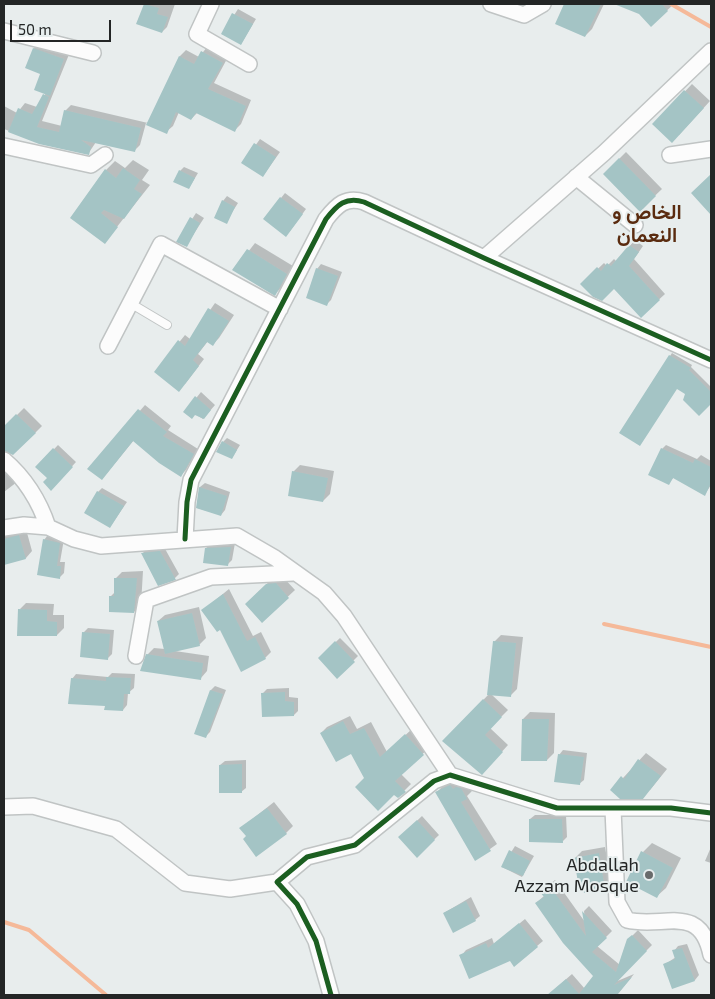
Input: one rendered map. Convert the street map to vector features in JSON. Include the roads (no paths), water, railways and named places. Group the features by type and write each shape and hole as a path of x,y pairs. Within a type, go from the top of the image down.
{"street":[{"path":"211,4 197,34 249,64"},
{"path":"491,4 524,15 542,4"},
{"path":"4,31 93,54"},
{"path":"484,258 576,177 711,51"},
{"path":"4,146 90,165 105,155"},
{"path":"670,155 711,148"},
{"path":"576,177 635,225"},
{"path":"185,539 187,502 191,480 326,219 346,200 354,199 364,202 711,360"},
{"path":"108,346 161,244 280,309"},
{"path":"4,460 22,476 42,509 48,527"},
{"path":"4,528 24,526 48,527 74,539 102,546 237,536 275,558 293,573 324,593 344,616 450,774 557,808 671,808 711,813"},
{"path":"136,656 146,600 211,577 293,573"},
{"path":"4,807 33,806 116,829 185,883 230,889 277,882 307,857 355,846 390,820 426,786 450,774"},
{"path":"614,809 617,902 627,920 641,924 675,920 689,922 703,931 711,955"},
{"path":"277,882 297,904 316,941 331,995"}],"lane":[{"path":"130,303 167,325"}],"waterway":[{"path":"671,4 711,27"},
{"path":"604,624 711,647"},
{"path":"4,922 29,930 106,995"}],"place":[{"name":"Abdallah Azzam Mosque","path":"649,875"}],"district":[{"name":"الخاص و النعمان","path":"647,224"}]}
